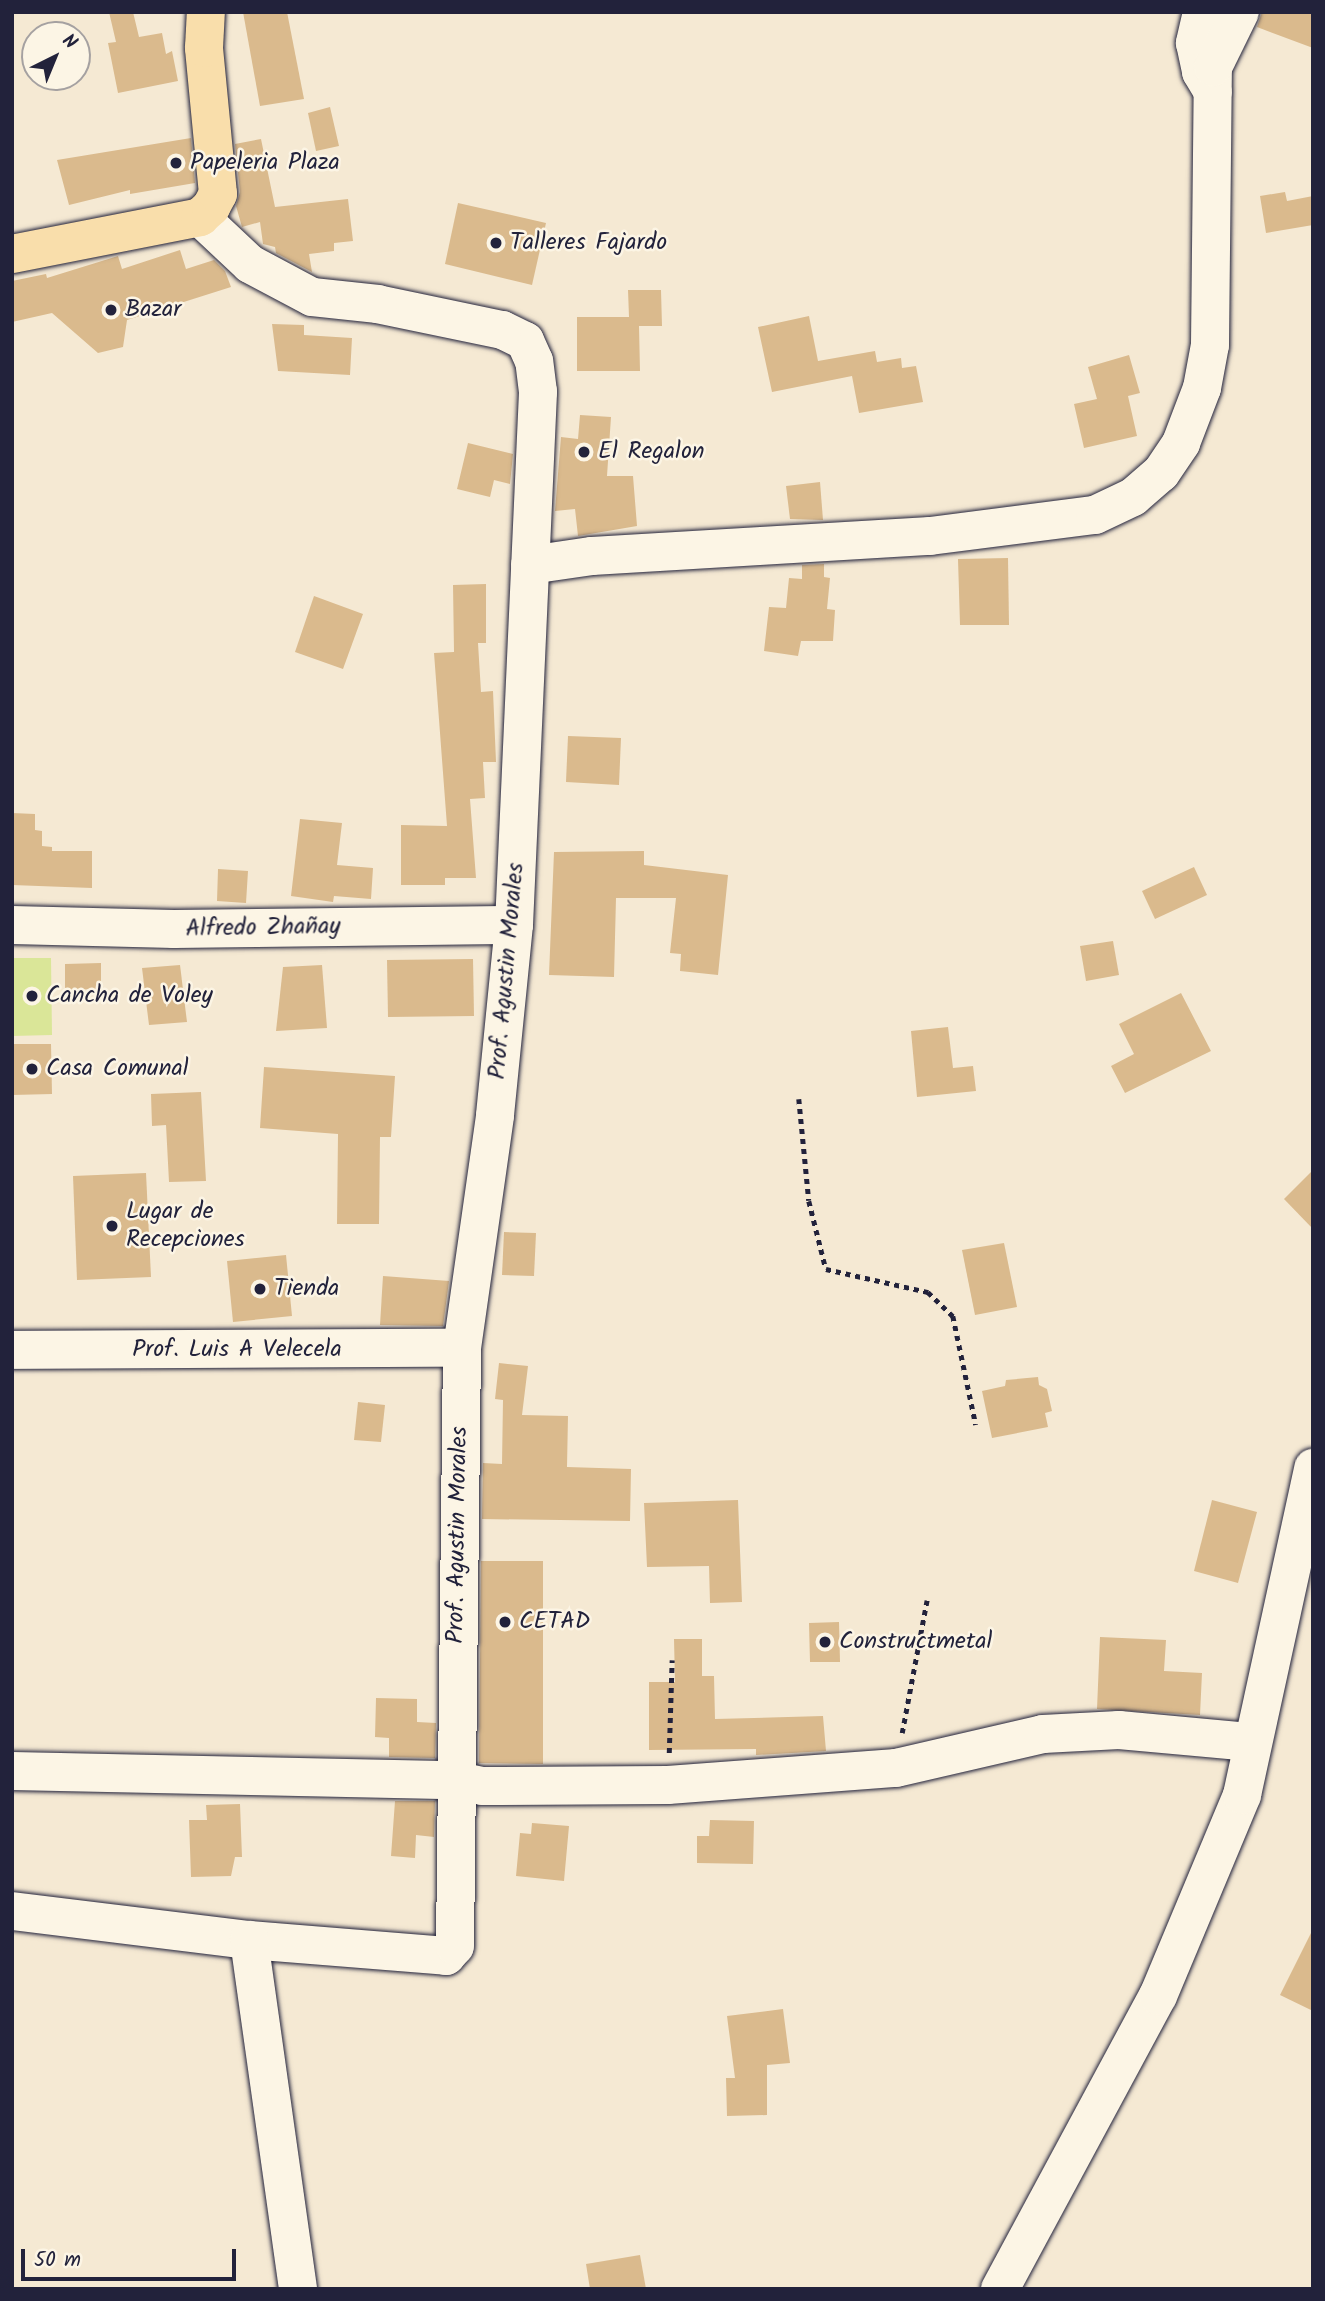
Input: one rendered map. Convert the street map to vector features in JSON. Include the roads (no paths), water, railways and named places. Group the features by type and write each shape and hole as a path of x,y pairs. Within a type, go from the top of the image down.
{"main road":[{"path":"12,254 200,217 218,194 204,48 206,12"}],"street":[{"path":"1202,12 1195,43 1201,72 1214,94"},
{"path":"530,565 592,556 930,536 1095,515 1133,497 1161,473 1181,443 1202,388 1210,345 1213,66 1240,12"},
{"name":"Prof. Agustin Morales","path":"200,217 250,264 312,297 378,304 502,330 525,341 538,392 514,925 495,1115 462,1348 454,1780 455,1946 446,1956 248,1940"},
{"name":"Alfredo Zhañay","path":"12,925 174,929 514,925"},
{"name":"Prof. Luis A Velecela","path":"12,1350 462,1348"},
{"path":"1000,2289 1158,1996 1242,1795 1251,1742 1313,1468"},
{"path":"12,1771 454,1780 482,1786 668,1785 896,1768 1044,1734 1119,1730 1251,1742"},
{"path":"12,1911 248,1940 298,2289"}],"place":[{"name":"Papeleria Plaza","path":"176,163"},
{"name":"Talleres Fajardo","path":"496,243"},
{"name":"Bazar","path":"111,310"},
{"name":"El Regalon","path":"584,452"},
{"name":"Cancha de Voley","path":"32,996"},
{"name":"Casa Comunal","path":"32,1069"},
{"name":"Lugar de Recepciones","path":"112,1226"},
{"name":"Tienda","path":"260,1289"},
{"name":"CETAD","path":"505,1622"},
{"name":"Constructmetal","path":"825,1642"}]}
